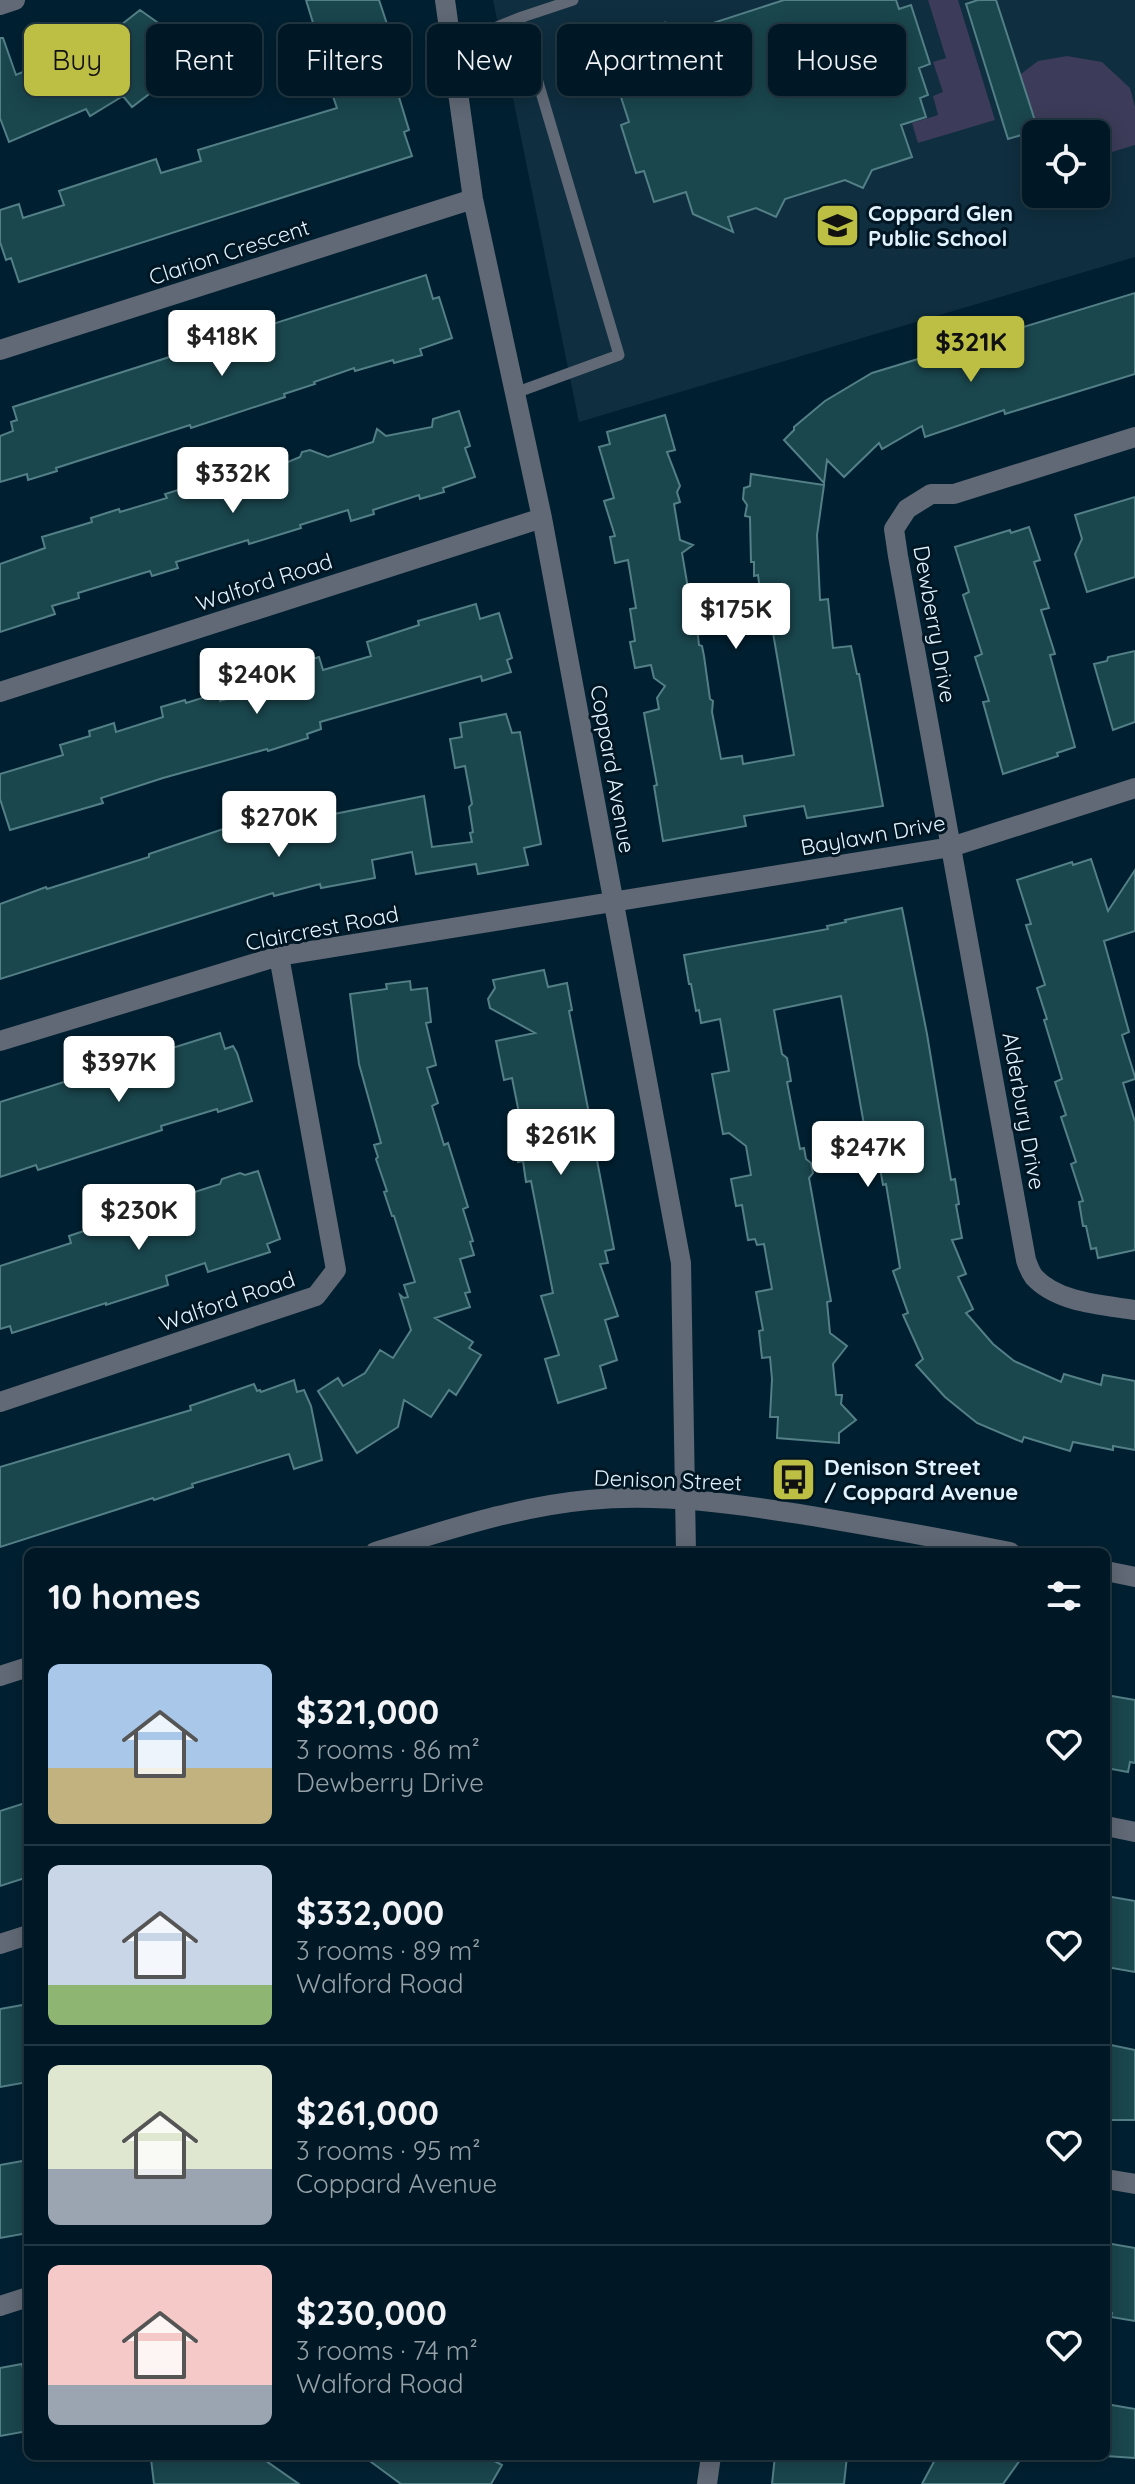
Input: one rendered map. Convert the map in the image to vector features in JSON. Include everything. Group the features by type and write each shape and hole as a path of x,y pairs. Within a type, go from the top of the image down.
{"street":[{"path":"0,5 15,0"},
{"name":"Coppard Avenue","path":"445,0 449,24"},
{"name":"Coppard Avenue","path":"459,96 473,199 542,518 681,1263 686,1548"},
{"name":"Clarion Crescent","path":"0,350 473,199"},
{"name":"Dewberry Drive","path":"951,847 894,529 907,509 931,494 954,494 1135,437"},
{"name":"Walford Road","path":"0,692 542,518"},
{"name":"Baylawn Drive","path":"613,903 951,847 1135,788"},
{"name":"Alderbury Drive","path":"951,847 1026,1260 1033,1276 1049,1289 1080,1301 1135,1310"},
{"name":"Claircrest Road","path":"0,1041 279,956 613,903"},
{"name":"Walford Road","path":"0,1402 316,1296 336,1270 279,956"},
{"name":"Denison Street","path":"389,1548 518,1510 590,1500 724,1502 990,1548"},
{"path":"1110,1572 1135,1577"},
{"path":"0,1676 24,1668"},
{"path":"1110,1827 1135,1832"},
{"path":"0,1944 24,1936"},
{"path":"1110,2180 1135,2184"},
{"path":"0,2306 24,2298"},
{"path":"707,2484 710,2460"}],"lane":[{"path":"504,24 573,0"},
{"path":"515,393 619,355 519,18"}],"shaded area":[{"name":"Coppard Glen Public School","path":"493,0 1135,0 1135,257 579,422 513,96 541,96 541,24 498,24"},
{"path":"928,0 958,0 995,120 918,143 912,123 938,115 933,96 943,92 933,62 946,58"},
{"path":"1067,56 1102,62 1130,88 1135,107 1135,145 1110,153 1110,120 1028,120 1017,77 1038,61"}],"building":[{"path":"306,0 379,0 387,24 313,24"},
{"path":"784,0 896,0 899,9 911,5 930,64 919,68 928,95 920,98 926,117 901,125 912,157 872,170 863,188 845,180 785,199 776,217 756,208 728,217 733,232 693,214 686,192 654,202 644,171 636,173 621,125 629,122 621,96 752,96 752,24 710,24"},
{"path":"996,0 1035,120 1022,120 1022,135 1008,139 966,4"},
{"path":"140,10 160,24 146,24 146,96 132,107 123,96 130,96 130,24 122,24"},
{"path":"0,38 3,38 16,75 24,71 24,96 123,96 90,116 86,109 9,142 0,118"},
{"path":"333,96 399,96 409,130 404,132 412,156 19,282 11,258 6,260 0,242 0,210 19,204 23,218 64,205 59,191 156,159 161,173 201,161 198,150 337,108"},
{"path":"426,275 433,299 439,297 452,338 420,349 422,355 355,371 354,368 284,394 285,397 191,428 190,425 28,480 27,474 0,482 0,436 13,431 11,422 17,420 13,407"},
{"path":"1135,293 1135,374 1005,414 1004,410 925,437 922,426 882,449 879,443 844,477 827,460 824,483 784,440 794,427 825,401 872,373"},
{"path":"459,411 470,446 465,448 475,477 443,488 444,492 420,499 419,495 373,510 374,514 351,521 348,510 249,544 248,540 176,562 178,568 152,576 150,571 78,593 79,598 52,606 55,614 0,632 0,564 45,548 42,537 92,522 91,518 119,509 120,512 167,498 165,494 194,485 195,488 288,462 300,457 302,452 310,450 328,457 373,442 377,429 386,436 432,427 433,419"},
{"path":"665,415 675,450 667,452 680,486 677,492 680,502 674,504 680,540 693,545 682,553 691,606 703,611 696,618 699,645 702,646 710,699 713,701 712,712 721,759 742,756 743,764 794,755 772,627 767,628 758,575 754,576 754,562 751,562 750,517 745,516 744,488 750,486 751,474 824,485 817,535 820,600 828,599 833,648 851,646 883,806 807,818 804,806 744,816 746,826 663,841 644,713 659,709 657,698 665,686 654,678 651,665 635,668 630,642 635,641 630,609 636,608 628,560 615,563 610,537 615,536 604,501 614,498 599,447 610,444 607,432"},
{"path":"1135,497 1135,577 1087,592 1075,554 1082,539 1075,515"},
{"path":"1029,527 1040,560 1034,562 1049,608 1041,610 1055,654 1050,655 1075,747 1057,753 1058,756 1003,774 983,702 989,701 975,657 982,654 963,595 969,592 955,547"},
{"path":"476,604 480,619 499,613 512,658 507,660 511,672 482,681 481,676 320,722 321,729 307,734 308,738 163,778 101,798 103,803 10,830 0,799 0,774 63,755 60,745 90,736 89,731 114,723 116,732 163,717 161,707 218,693 220,701 267,687 264,677 296,667 295,664 319,657 323,670 371,656 367,642 419,625 418,621"},
{"path":"1135,651 1135,722 1113,730 1094,664 1107,661 1108,657"},
{"path":"506,714 512,733 520,732 541,844 524,848 528,865 478,874 476,864 416,874 412,852 372,860 375,878 321,888 320,884 274,896 273,893 0,979 0,904 149,857 149,854 244,822 328,807 329,815 424,796 432,847 472,842 469,807 472,804 465,766 455,768 450,739 462,737 460,723"},
{"path":"1091,859 1108,911 1135,870 1135,931 1104,941 1129,1032 1122,1035 1135,1077 1123,1083 1135,1122 1135,1250 1098,1258 1096,1248 1091,1249 1086,1226 1083,1226 1079,1202 1083,1201 1071,1164 1076,1162 1061,1117 1066,1115 1055,1082 1062,1079 1037,988 1045,985 1026,925 1031,924 1017,880"},
{"path":"902,908 951,1180 955,1179 959,1204 956,1205 962,1238 952,1240 966,1274 958,1277 973,1309 966,1313 993,1344 1014,1361 1061,1382 1064,1374 1101,1385 1103,1375 1135,1381 1135,1450 1113,1446 1113,1450 1073,1442 1070,1451 1024,1437 1022,1442 977,1423 945,1397 916,1365 923,1359 903,1315 908,1313 893,1271 900,1268 886,1184 883,1185 876,1146 868,1147 841,996 774,1010 782,1054 787,1058 791,1081 787,1082 800,1149 804,1148 813,1173 809,1178 831,1301 827,1302 830,1333 847,1346 833,1364 836,1395 842,1395 841,1404 856,1420 839,1433 839,1443 777,1438 778,1417 770,1417 770,1357 762,1358 759,1331 763,1330 756,1292 772,1289 764,1244 757,1245 755,1239 748,1240 742,1205 736,1206 731,1179 751,1175 746,1146 729,1133 723,1134 712,1074 729,1071 720,1019 701,1023 684,955 828,929 827,926 845,920"},
{"path":"544,970 548,987 567,983 572,1010 569,1011 594,1129 614,1249 605,1251 608,1263 600,1264 618,1316 605,1320 617,1360 600,1366 606,1388 558,1403 545,1359 559,1355 541,1296 553,1293 531,1181 526,1182 523,1161 518,1162 515,1147 523,1133 512,1078 504,1080 496,1041 535,1033 490,1008 488,999 495,988 493,980"},
{"path":"410,981 411,990 427,988 431,1022 426,1023 436,1065 427,1068 438,1103 432,1106 444,1145 448,1143 468,1207 463,1209 473,1241 470,1242 474,1255 460,1259 470,1292 465,1293 470,1307 435,1318 473,1342 469,1348 481,1355 456,1395 449,1390 431,1417 404,1400 398,1427 357,1453 318,1391 338,1378 343,1386 365,1373 380,1350 393,1358 411,1330 400,1295 408,1297 404,1285 415,1282 376,1159 374,1145 381,1143 359,1064 350,994 387,989 386,984"},
{"path":"220,1033 225,1049 233,1046 237,1053 252,1101 161,1126 162,1130 38,1170 36,1165 0,1177 0,1102"},
{"path":"258,1171 280,1239 267,1244 270,1252 208,1272 205,1263 166,1276 168,1285 106,1305 12,1333 10,1326 0,1329 0,1266 71,1243 69,1236 117,1220 121,1211 157,1204 220,1184 222,1179 240,1173 245,1175"},
{"path":"294,1380 297,1392 304,1390 311,1406 322,1460 294,1469 289,1454 192,1484 193,1487 154,1500 0,1547 0,1467 191,1410 190,1406 254,1384 261,1392"},
{"path":"1110,1696 1135,1700 1135,1763 1130,1762 1128,1772 1110,1769"},
{"path":"24,1803 24,1878 0,1886 0,1811"},
{"path":"1110,1897 1135,1901 1135,1972 1110,1968"},
{"path":"24,2005 24,2083 0,2087 0,2009"},
{"path":"1110,2045 1135,2050 1135,2120 1110,2120"},
{"path":"24,2161 24,2234 0,2238 0,2165"},
{"path":"1110,2244 1135,2248 1135,2321 1111,2317"},
{"path":"22,2364 24,2432 0,2436 0,2368"},
{"path":"1110,2405 1135,2409 1135,2458 1110,2456"},
{"path":"151,2460 262,2460 299,2484 154,2484"},
{"path":"368,2460 493,2460 502,2465 491,2484 401,2484"},
{"path":"775,2460 847,2460 844,2484 772,2484"},
{"path":"935,2460 1020,2460 1003,2484 922,2484"}],"place":[{"name":"Coppard Glen Public School","path":"837,226"},
{"name":"Denison Street / Coppard Avenue","path":"793,1480"}]}
